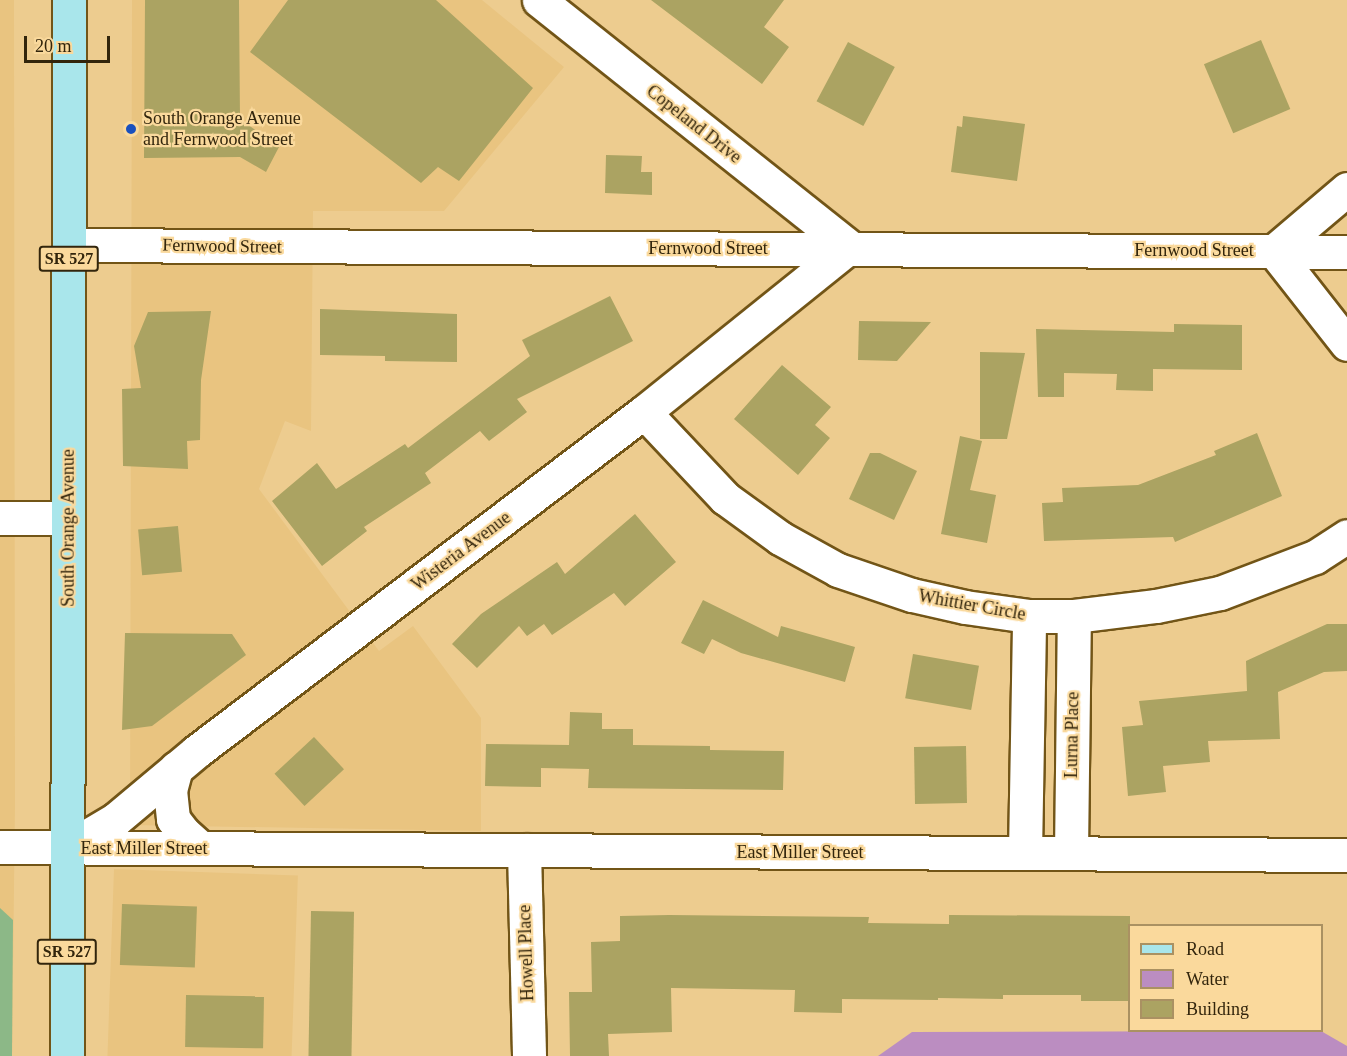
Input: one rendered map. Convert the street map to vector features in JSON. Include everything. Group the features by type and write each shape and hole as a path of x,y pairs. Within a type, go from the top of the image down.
{"main road":[{"name":"South Orange Avenue","path":"67,1056 69,0"}],"street":[{"name":"Copeland Drive","path":"539,0 849,248"},
{"path":"1347,189 1274,251 1347,344"},
{"name":"Fernwood Street","path":"69,245 1347,252"},
{"name":"Wisteria Avenue","path":"68,848 116,819 176,768 644,412 849,248"},
{"name":"Whittier Circle","path":"644,412 724,498 780,538 838,570 912,595 965,607 1029,616 1074,616 1156,606 1220,593 1315,557 1347,536"},
{"path":"0,518 68,518"},
{"path":"1025,853 1029,616"},
{"name":"Lurna Place","path":"1071,854 1074,616"},
{"path":"176,768 170,790 173,819 183,832 211,848"},
{"name":"East Miller Street","path":"0,848 1347,855"},
{"name":"Howell Place","path":"524,850 529,1056"}],"shaded area":[{"path":"0,0 14,0 15,803 12,1056 0,1056"},
{"path":"132,0 482,0 564,67 444,211 313,211 311,431 285,421 259,489 379,651 413,626 481,718 481,831 130,825"},
{"path":"114,869 298,875 292,1056 107,1056"}],"green space":[{"path":"0,908 13,920 12,1056 0,1056"}],"water":[{"path":"912,1032 1323,1032 1347,1046 1347,1056 878,1056"}],"building":[{"path":"145,0 239,0 240,119 279,147 266,172 240,157 144,158"},
{"path":"288,0 436,0 533,88 459,181 438,167 421,183 250,52"},
{"path":"651,0 784,0 764,27 789,47 762,84"},
{"path":"1261,40 1290,109 1233,133 1204,64"},
{"path":"848,42 895,67 863,126 817,101"},
{"path":"963,116 1025,124 1017,181 951,172 957,126 962,127"},
{"path":"606,155 642,156 641,172 652,172 652,195 605,193"},
{"path":"610,296 633,341 517,399 527,412 489,441 480,431 425,473 431,483 364,527 367,531 322,566 272,501 317,463 336,489 405,444 408,448 530,356 522,340"},
{"path":"320,309 457,314 457,362 385,361 385,356 320,355"},
{"path":"211,311 201,380 200,440 187,441 188,469 123,466 122,389 141,388 134,346 148,312"},
{"path":"859,321 931,322 897,361 858,360"},
{"path":"1174,324 1242,325 1242,370 1153,369 1153,391 1116,390 1117,374 1064,373 1064,397 1038,397 1036,329 1174,332"},
{"path":"980,352 1025,353 1007,439 980,439"},
{"path":"782,365 831,407 815,425 830,438 798,475 734,419"},
{"path":"1257,433 1282,496 1175,542 1173,537 1044,541 1042,503 1063,502 1062,488 1138,485 1216,455 1214,451"},
{"path":"960,436 982,441 970,490 996,495 987,543 941,534"},
{"path":"870,453 880,453 917,471 894,520 849,499"},
{"path":"635,514 676,562 625,606 614,593 552,635 544,624 527,636 519,626 477,668 452,644 481,614 557,562 565,574"},
{"path":"178,526 182,572 142,575 138,529"},
{"path":"703,600 778,637 781,626 855,647 845,682 741,653 712,639 704,654 681,643"},
{"path":"1327,624 1347,624 1347,671 1324,672 1278,692 1280,739 1208,741 1210,762 1163,766 1166,792 1128,796 1122,727 1143,725 1139,701 1247,691 1246,661"},
{"path":"125,633 232,634 246,655 152,726 122,730"},
{"path":"913,654 979,666 971,710 905,698"},
{"path":"570,712 602,713 602,729 633,729 633,745 710,746 710,750 784,751 783,790 588,788 589,769 541,768 541,787 485,786 486,744 569,745"},
{"path":"314,737 344,769 305,806 275,774"},
{"path":"966,746 967,803 915,804 914,747"},
{"path":"122,904 197,907 195,968 120,965"},
{"path":"311,911 354,912 351,1056 308,1056"},
{"path":"949,915 1130,916 1130,924 1128,924 1128,1001 1081,1001 1081,995 1003,995 1003,999 842,999 842,1013 794,1012 795,990 671,988 672,1032 608,1034 609,1056 570,1056 569,992 592,992 591,942 620,941 620,916 869,917 868,923 949,924"},
{"path":"186,995 264,996 263,1048 185,1047"}],"place":[{"name":"South Orange Avenue and Fernwood Street","path":"131,129"}]}
